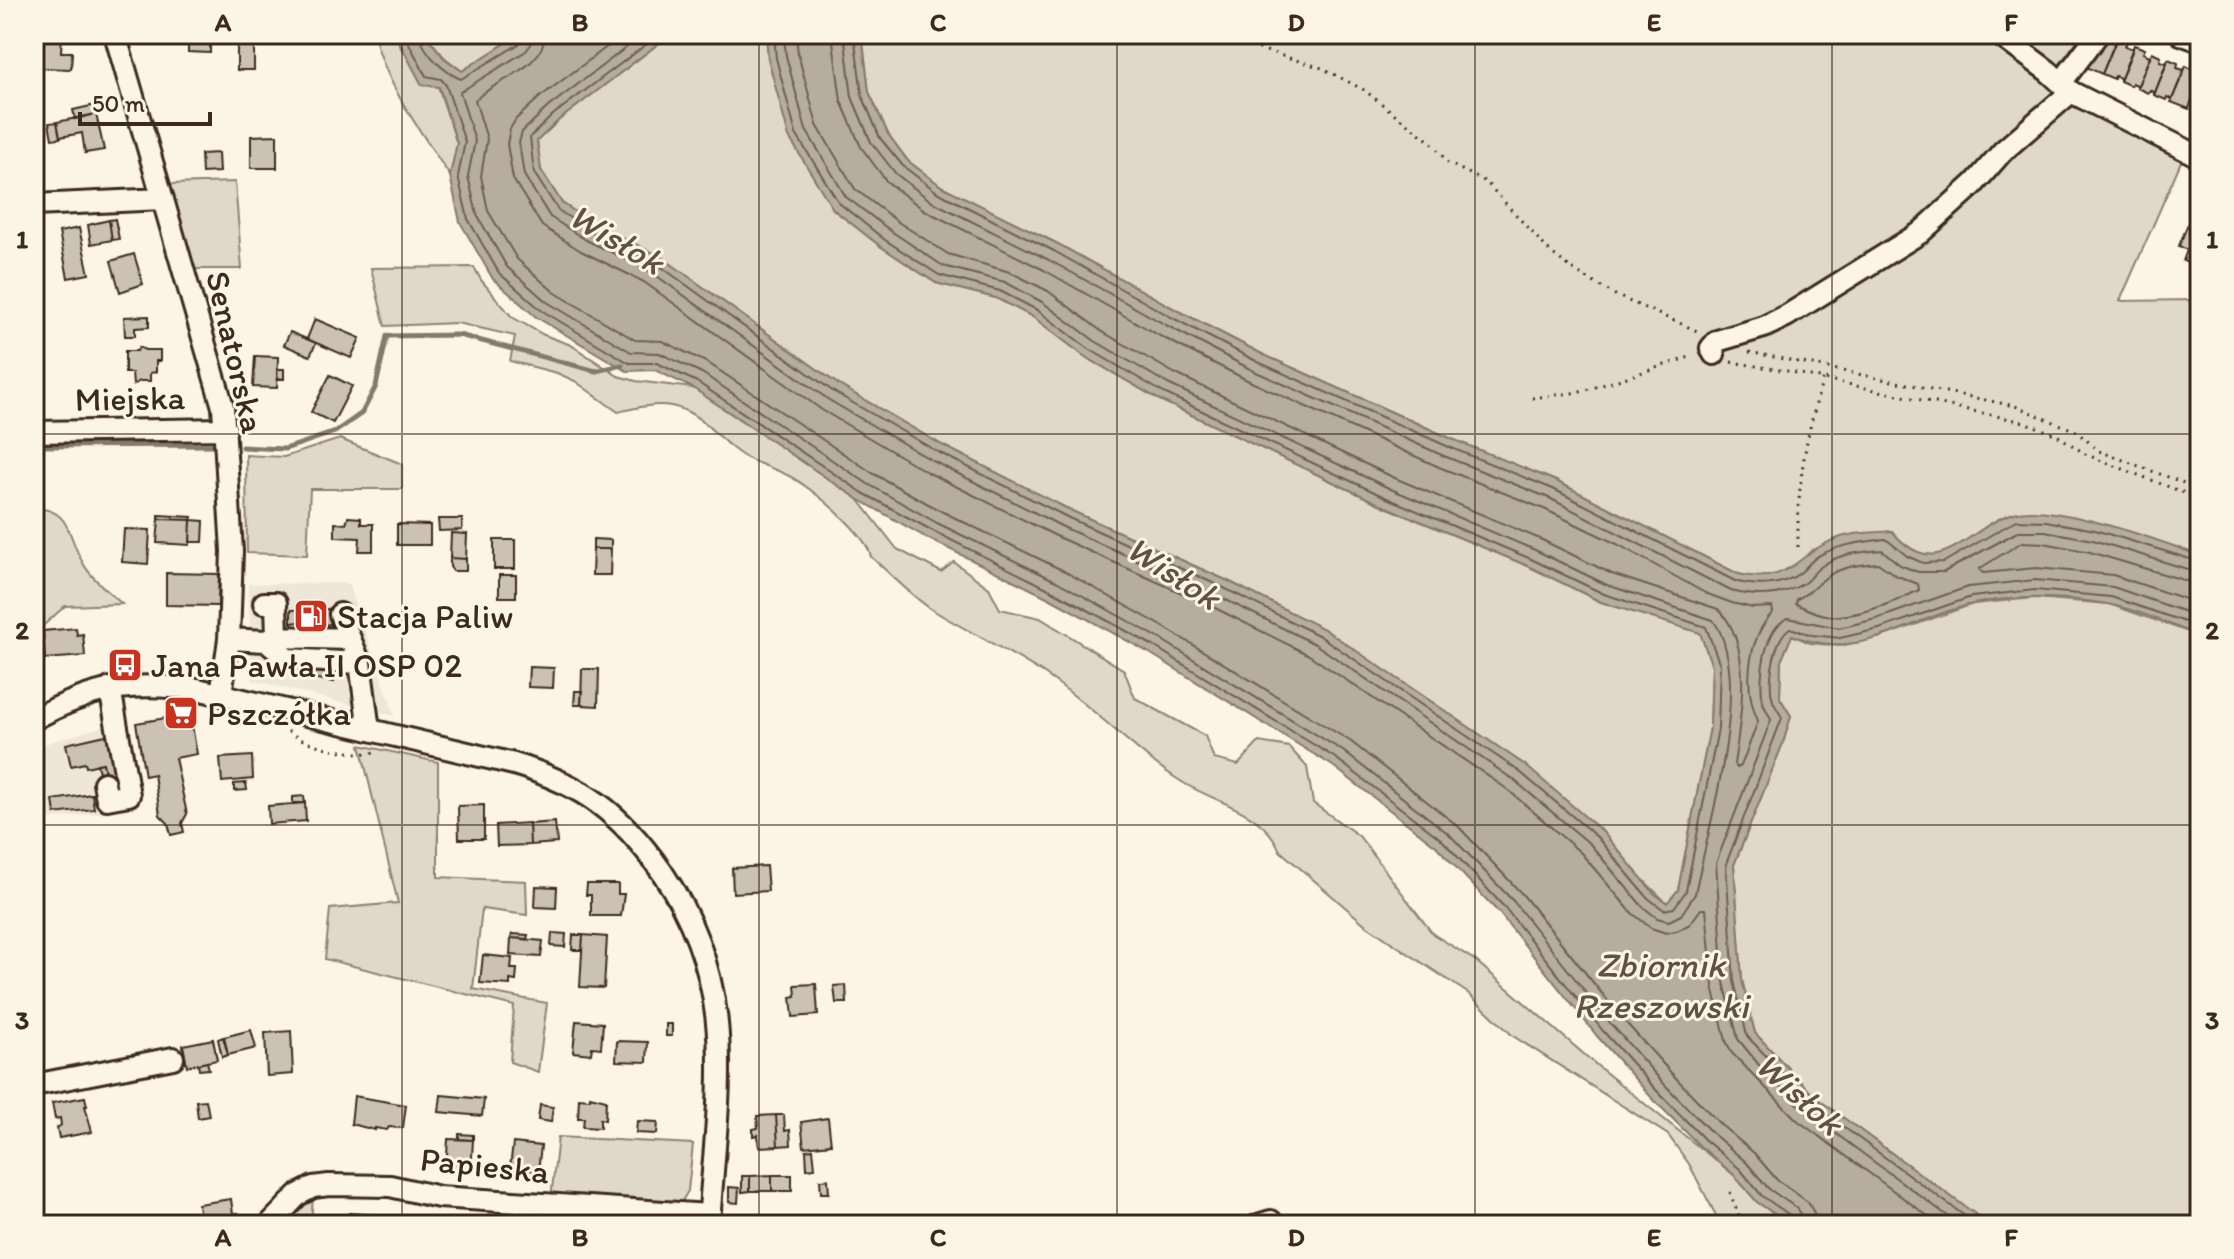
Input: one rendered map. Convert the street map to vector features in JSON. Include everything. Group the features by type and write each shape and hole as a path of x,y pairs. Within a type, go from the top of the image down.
{"street":[{"name":"Senatorska","path":"115,34 208,346 223,407 232,551 229,639 221,694"},
{"path":"1998,34 2066,88 2200,157"},
{"path":"1714,348 1788,315 1920,233 1946,211 2066,88 2098,34"},
{"path":"2181,34 2200,41"},
{"path":"34,205 163,199"},
{"name":"Miejska","path":"34,432 226,429"},
{"path":"264,603 276,603 272,642"},
{"path":"340,614 355,651 369,730"},
{"path":"229,639 272,642 287,659 355,651"},
{"path":"34,719 88,693 156,685 221,694 514,764 553,776 587,794 619,819 649,854 677,895 700,940 714,988 719,1041 719,1097 709,1220"},
{"path":"104,783 107,799 129,795 110,688"},
{"path":"34,1085 173,1058"},
{"name":"Papieska","path":"269,1225 298,1195 313,1187 329,1185 390,1186 439,1197 709,1220"}],"path":[{"path":"1231,34 1240,43 1322,68 1364,90 1432,143 1448,163 1486,182 1550,252 1579,274 1714,348 1721,360 2024,422 2057,435 2087,455 2200,499"},
{"path":"1532,398 1580,392 1722,346 2015,406 2076,431 2099,451 2200,489"},
{"path":"1798,547 1797,503 1801,465 1823,379"},
{"path":"287,730 294,737 329,748 369,754 382,752"},
{"path":"1730,1192 1742,1225"}],"shaded area":[{"path":"374,34 395,34 402,50 438,86 457,144 450,176 396,90"},
{"path":"425,34 520,34 462,71 444,57"},
{"path":"671,34 766,34 768,59 833,209 880,246 936,283 996,298 1033,317 1084,356 1160,400 1386,507 1528,566 1601,602 1700,632 1712,666 1710,728 1678,890 1668,904 1525,765 1324,629 1228,581 1072,511 942,445 839,385 660,256 595,225 562,203 541,170 537,141 559,120"},
{"path":"862,34 2082,34 2059,65 2072,105 2183,157 2120,301 2200,302 2200,556 2104,526 2018,512 1997,520 1953,549 1939,554 1925,554 1909,547 1891,531 1812,550 1794,568 1775,575 1755,578 1738,574 1556,481 1452,439 1262,354 1058,244 941,186 908,161 888,134 869,92"},
{"path":"235,182 242,269 194,269 169,184"},
{"path":"474,267 512,317 544,335 571,345 618,376 693,388 858,499 897,549 941,572 954,562 989,588 1000,609 1040,618 1124,670 1135,698 1205,736 1214,759 1238,765 1259,742 1289,747 1307,767 1313,803 1359,836 1433,934 1476,961 1600,1068 1734,1175 1757,1202 1791,1225 1721,1225 1689,1164 1668,1135 1513,1036 1469,994 1367,926 1280,851 1273,837 1251,817 1182,782 1053,680 923,603 871,557 860,536 837,512 798,481 743,456 684,410 659,405 618,412 575,381 510,361 515,336 457,323 385,326 371,268"},
{"path":"340,439 402,464 402,489 310,489 307,555 247,553 246,455 284,457"},
{"path":"34,508 55,513 62,519 86,569 122,604 65,606 34,634"},
{"path":"348,583 395,716 252,680 248,584"},
{"path":"2034,598 2109,604 2200,636 2200,1225 1990,1225 1815,1097 1755,1033 1742,980 1734,865 1791,716 1780,698 1781,661 1792,635 1810,643 1840,646 1881,637 1973,604"},
{"path":"124,720 138,807 34,822 34,747"},
{"path":"360,745 438,762 438,877 526,881 527,915 482,909 473,989 547,1003 538,1072 510,1062 514,1006 325,959 330,909 398,903"},
{"path":"558,1137 693,1144 688,1191 679,1206 551,1199"},
{"path":"313,1196 311,1225 276,1225"}],"water":[{"name":"Zbiornik Rzeszowski","path":"395,34 425,34 444,58 462,71 520,34 671,34 559,120 537,141 541,170 562,203 595,225 660,256 839,385 942,445 1072,511 1228,581 1324,629 1525,765 1603,832 1654,893 1667,903 1678,890 1710,728 1712,666 1700,633 1601,602 1528,566 1386,507 1160,400 1084,356 1033,317 996,298 936,283 880,246 833,209 789,137 768,59 766,34 862,34 869,92 888,134 908,161 941,186 1058,244 1262,354 1452,439 1556,481 1738,574 1757,576 1783,571 1826,543 1860,533 1892,531 1909,547 1924,554 1938,554 1997,520 2014,513 2031,511 2107,525 2200,556 2200,636 2107,604 2023,598 1973,604 1862,642 1817,643 1792,635 1781,661 1780,698 1791,716 1734,865 1742,980 1755,1033 1815,1097 1990,1225 1791,1225 1757,1202 1734,1175 1652,1098 1597,1036 1500,914 1436,846 1333,766 1148,652 858,499 693,388 655,370 627,371 536,317 493,279 460,222 450,176 457,143 439,87 422,85"}],"building":[{"path":"37,34 62,34 61,52 72,52 71,69 36,68"},
{"path":"183,34 210,34 210,53 188,52 188,45 183,45"},
{"path":"2117,38 2133,49 2120,81 2115,76 2114,79 2102,74"},
{"path":"2107,39 2115,42 2102,74 2086,67 2098,51 2100,53"},
{"path":"237,45 254,45 254,70 237,70"},
{"path":"2134,45 2145,49 2143,53 2150,56 2137,88 2137,85 2120,81"},
{"path":"2152,52 2161,56 2160,61 2167,63 2154,95 2150,90 2148,93 2137,88"},
{"path":"2168,59 2184,70 2171,102 2172,99 2154,95"},
{"path":"2186,66 2199,77 2189,109 2171,102"},
{"path":"95,105 96,114 75,119 73,110"},
{"path":"96,114 104,150 85,153 82,133 60,137 57,122"},
{"path":"57,122 60,138 52,139 49,123"},
{"path":"39,129 43,150 34,152 34,130"},
{"path":"277,135 277,168 251,168 251,136"},
{"path":"218,153 219,172 202,173 201,154"},
{"path":"2196,210 2200,212 2200,268 2183,261 2187,250 2179,246"},
{"path":"115,219 119,239 112,240 109,220"},
{"path":"109,220 112,240 91,244 88,225"},
{"path":"79,228 89,274 68,278 59,232"},
{"path":"134,254 143,284 120,292 111,261"},
{"path":"149,316 149,327 135,328 135,336 125,336 124,317"},
{"path":"315,319 360,338 351,358 307,339"},
{"path":"290,332 316,343 310,356 284,345"},
{"path":"139,347 160,350 160,361 156,361 156,372 150,373 150,381 133,385 132,373 125,373 125,351 137,351"},
{"path":"255,356 278,357 277,388 253,387"},
{"path":"277,369 284,369 284,379 277,378"},
{"path":"330,375 352,386 333,423 311,412"},
{"path":"159,515 192,517 191,520 159,519"},
{"path":"348,517 361,518 361,524 373,524 373,551 359,551 360,538 335,537 335,523 346,524"},
{"path":"159,519 191,520 190,545 157,543"},
{"path":"438,519 462,519 462,530 439,531"},
{"path":"191,520 204,521 203,542 190,542"},
{"path":"397,524 430,525 430,545 397,545"},
{"path":"124,529 150,530 148,564 122,562"},
{"path":"451,533 467,534 466,559 450,558"},
{"path":"593,539 611,540 611,549 593,549"},
{"path":"494,540 515,540 515,569 494,569"},
{"path":"593,549 611,549 610,575 592,575"},
{"path":"450,558 466,559 466,571 453,571"},
{"path":"166,573 219,574 218,606 166,605"},
{"path":"499,575 516,575 516,597 499,597"},
{"name":"Stacja Paliw","path":"330,609 331,624 303,627 299,622 291,623 291,610"},
{"path":"76,628 77,635 83,634 85,656 45,659 43,631"},
{"path":"529,667 554,668 553,688 528,687"},
{"path":"313,668 335,669 334,682 312,678"},
{"path":"582,669 599,669 598,706 581,705"},
{"path":"575,691 582,691 581,705 574,705"},
{"path":"190,714 197,754 175,758 187,814 182,823 184,832 171,835 168,823 160,815 154,774 145,776 136,723"},
{"path":"110,734 119,774 106,777 103,763 71,766 66,744"},
{"path":"252,756 253,779 222,782 220,758"},
{"path":"103,763 106,776 100,777 97,764"},
{"path":"246,783 247,790 234,791 234,784"},
{"path":"92,794 94,809 55,814 53,800"},
{"path":"304,796 305,803 293,803 293,797"},
{"path":"305,803 306,821 269,824 268,806"},
{"path":"484,805 484,839 459,839 458,806"},
{"path":"555,822 557,843 530,845 529,824"},
{"path":"529,823 530,845 497,846 496,825"},
{"path":"766,866 768,891 733,893 732,868"},
{"path":"587,884 618,884 618,894 624,894 621,916 591,916 591,895 586,895"},
{"path":"536,886 557,887 556,908 535,907"},
{"path":"552,933 566,934 565,947 551,946"},
{"path":"512,934 528,935 527,939 511,938"},
{"path":"573,935 583,935 582,950 572,950"},
{"path":"583,935 607,937 604,988 580,987"},
{"path":"511,938 543,941 541,957 510,955"},
{"path":"483,955 512,958 511,969 517,969 516,981 510,980 510,985 480,983"},
{"path":"816,984 818,1015 793,1017 791,997 796,996 795,985"},
{"path":"846,985 847,1003 836,1003 834,986"},
{"path":"576,1021 603,1023 601,1048 592,1047 591,1054 573,1052"},
{"path":"666,1024 672,1024 672,1036 666,1036"},
{"path":"251,1030 256,1048 228,1055 224,1037"},
{"path":"291,1031 293,1074 267,1076 265,1033"},
{"path":"223,1037 228,1055 222,1057 218,1039"},
{"path":"213,1039 217,1060 187,1066 183,1045"},
{"path":"617,1041 648,1042 647,1062 616,1061"},
{"path":"207,1062 209,1069 199,1070 198,1064"},
{"path":"441,1095 484,1099 482,1116 439,1112"},
{"path":"354,1096 406,1105 403,1128 375,1130 351,1124"},
{"path":"590,1096 606,1100 605,1120 600,1119 600,1128 583,1127 584,1118 578,1118 579,1098 590,1099"},
{"path":"85,1097 92,1132 59,1138 57,1128 61,1125 60,1118 55,1119 52,1103"},
{"path":"206,1100 209,1116 198,1118 196,1101"},
{"path":"540,1105 553,1107 551,1122 538,1120"},
{"path":"776,1115 784,1115 785,1131 790,1130 791,1145 778,1146"},
{"path":"776,1115 778,1146 759,1147 758,1135 753,1136 753,1129 758,1128 757,1116"},
{"path":"828,1118 831,1144 804,1147 801,1122"},
{"path":"637,1121 658,1122 657,1134 636,1133"},
{"path":"459,1134 473,1135 473,1140 459,1139"},
{"path":"448,1139 473,1140 471,1173 446,1171"},
{"path":"513,1143 541,1146 538,1171 529,1170 529,1173 510,1168"},
{"path":"813,1149 815,1168 807,1169 806,1150"},
{"path":"772,1175 792,1175 792,1191 772,1191"},
{"path":"772,1175 772,1191 750,1191 750,1176"},
{"path":"742,1176 750,1176 750,1191 742,1192"},
{"path":"828,1179 829,1193 821,1193 820,1180"},
{"path":"729,1187 739,1188 738,1203 729,1202"},
{"path":"231,1199 233,1214 238,1213 239,1225 201,1225 198,1204"},
{"path":"349,1213 374,1215 373,1225 348,1225"}],"waterway":[{"path":"242,447 285,449 335,432 362,413 376,386 387,336 459,335 596,371 622,365"},
{"path":"34,446 213,445"}],"place":[{"name":"Stacja Paliw","path":"311,616"},
{"name":"Jana Pawła II OSP 02","path":"125,665"},
{"name":"Pszczółka","path":"181,713"}],"water label":[{"name":"Wisłok","path":"617,238"},
{"name":"Wisłok","path":"1174,572"},
{"name":"Wisłok","path":"1800,1093"}]}
